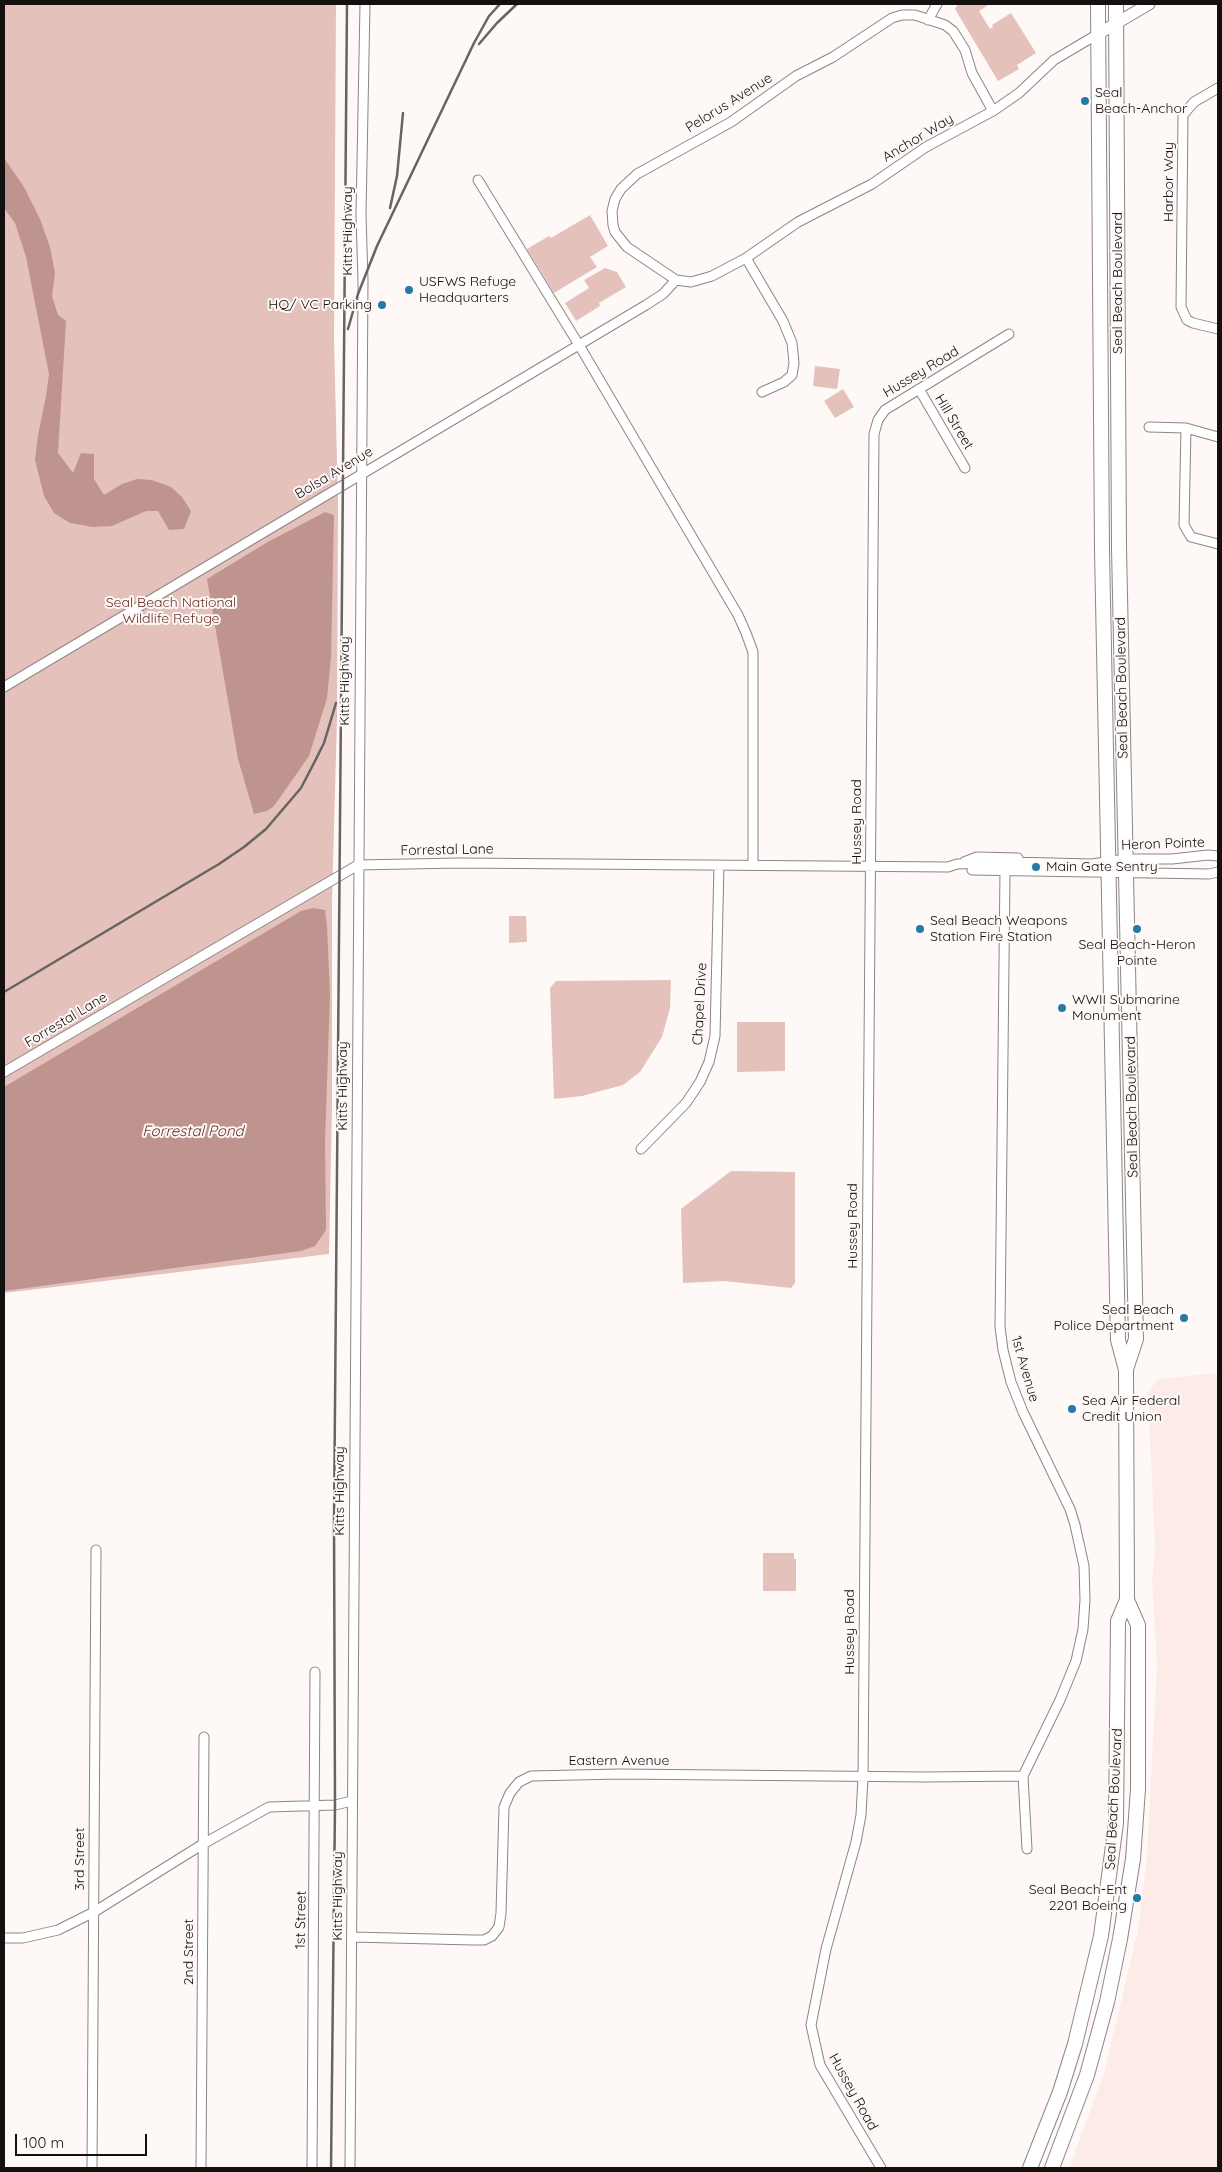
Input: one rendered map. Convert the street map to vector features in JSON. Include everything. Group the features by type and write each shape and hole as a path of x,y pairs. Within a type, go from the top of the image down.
{"main road":[{"name":"Seal Beach Boulevard","path":"1030,2168 1057,2100 1075,2044 1101,1936 1116,1814 1118,1621 1127,1600 1126,1370 1118,1340 1102,550 1098,4"},
{"name":"Seal Beach Boulevard","path":"1116,4 1119,548 1136,1339 1126,1370"},
{"path":"1098,34 1150,4"},
{"name":"Seal Beach Boulevard","path":"1052,2168 1096,2044 1120,1939 1133,1859 1138,1788 1138,1625 1127,1600"},
{"path":"1101,1936 1120,1939"}],"street":[{"name":"Kitts Highway","path":"350,2168 360,474 363,281 361,215 365,4"},
{"path":"928,20 937,4"},
{"name":"Pelorus Avenue","path":"676,280 627,246 615,232 612,211 615,199 621,189 646,169 731,122 796,76 833,58 892,18 902,15 915,16 945,25 956,36 965,50 972,73 993,111"},
{"name":"Anchor Way","path":"746,258 798,222 872,184 926,147 993,111 1019,93 1054,60 1098,34"},
{"name":"Harbor Way","path":"1218,88 1194,102 1183,115 1181,307 1187,320 1193,324 1218,329"},
{"path":"478,180 579,345 738,615 753,652 753,865"},
{"path":"676,280 691,282 712,276 746,258 784,321 792,343 794,363 792,375 784,382 762,392"},
{"name":"Bolsa Avenue","path":"4,687 664,294 676,280"},
{"name":"Hussey Road","path":"881,2168 820,2065 812,2025 826,1949 856,1842 861,1815 863,1777 869,938 872,866 871,731 874,434 878,420 885,410 1009,334"},
{"name":"Hill Street","path":"919,389 965,468"},
{"path":"1149,427 1186,428 1218,437"},
{"path":"1186,428 1184,525 1191,538 1218,544"},
{"name":"Heron Pointe","path":"1108,866 1126,866 1208,855 1218,856"},
{"name":"Forrestal Lane","path":"4,1072 358,865 468,863 948,866 957,864 1030,862 1108,866"},
{"name":"Chapel Drive","path":"641,1149 686,1103 700,1082 709,1062 715,1036 719,865"},
{"name":"Forrestal Lane","path":"948,866 957,870 1005,871 1108,866"},
{"name":"Heron Pointe","path":"1108,866 1209,874 1218,872"},
{"name":"1st Avenue","path":"1005,871 1000,1327 1002,1350 1023,1412 1070,1509 1084,1566 1085,1600 1083,1629 1076,1661 1060,1700 1023,1776 1027,1849"},
{"name":"3rd Street","path":"92,2168 96,1550"},
{"name":"1st Street","path":"312,2168 316,1804 315,1672"},
{"name":"2nd Street","path":"201,2168 204,1737"},
{"name":"Eastern Avenue","path":"352,1937 484,1940 492,1936 499,1927 501,1913 504,1807 510,1793 520,1782 531,1776 619,1774 863,1777 1023,1776"},
{"path":"4,1938 44,1934 58,1930 94,1912 203,1844 269,1807 316,1804 336,1805 352,1801"}],"shaded area":[{"path":"1218,1373 1218,2168 1069,2168 1104,2074 1138,1930 1147,1856 1157,1666 1152,1580 1155,1549 1148,1392 1158,1379"}],"green space":[{"name":"Seal Beach National Wildlife Refuge","path":"4,4 336,4 334,339 338,503 337,718 332,901 332,1106 329,1254 4,1293"},
{"path":"958,4 985,4 987,6 979,11 990,29 993,27 992,25 1011,13 1036,53 1017,65 1019,69 998,81 955,9"},
{"path":"590,215 608,246 590,257 597,267 554,293 527,249 549,236 551,238"},
{"path":"605,268 617,272 626,287 599,303 600,306 576,321 565,303 589,288 584,280"},
{"path":"815,366 840,369 837,389 813,386"},
{"path":"843,389 854,407 835,418 824,401"},
{"path":"509,916 526,916 527,942 509,943"},
{"path":"671,980 670,1008 662,1037 640,1072 623,1085 582,1096 554,1099 550,988 556,981"},
{"path":"737,1022 785,1022 785,1071 737,1072"},
{"path":"731,1171 795,1172 795,1283 791,1288 724,1281 683,1283 681,1209"},
{"path":"763,1553 794,1553 794,1559 796,1559 796,1591 763,1591"}],"water":[{"path":"4,158 24,187 40,219 50,247 55,273 52,296 58,315 66,321 58,453 73,473 81,453 94,454 94,479 104,495 122,484 137,479 152,480 171,487 182,497 191,511 184,529 169,530 158,511 146,511 112,526 93,527 70,523 54,513 44,496 35,460 49,374 26,257 15,223 4,208"},
{"path":"325,512 334,515 331,658 327,698 309,756 274,806 267,811 254,814 238,759 207,579 266,543"},
{"name":"Forrestal Pond","path":"313,908 325,910 330,994 325,1142 326,1230 315,1246 301,1251 4,1291 4,1087 301,911"}],"railway":[{"path":"331,2168 335,1805 334,1521 347,4"},
{"path":"348,329 358,294 377,246 474,43 489,16 500,4"},
{"path":"479,44 517,4"},
{"path":"390,208 397,176 403,113"},
{"path":"4,992 219,864 266,829 301,788 324,743 336,703"}],"place":[{"name":"Seal Beach-Anchor","path":"1085,101"},
{"name":"USFWS Refuge Headquarters","path":"409,290"},
{"name":"HQ/ VC Parking","path":"382,305"},
{"name":"Main Gate Sentry","path":"1036,867"},
{"name":"Seal Beach Weapons Station Fire Station","path":"920,929"},
{"name":"Seal Beach-Heron Pointe","path":"1137,929"},
{"name":"WWII Submarine Monument","path":"1062,1008"},
{"name":"Seal Beach Police Department","path":"1184,1318"},
{"name":"Sea Air Federal Credit Union","path":"1072,1409"},
{"name":"Seal Beach-Ent 2201 Boeing","path":"1137,1898"}]}
